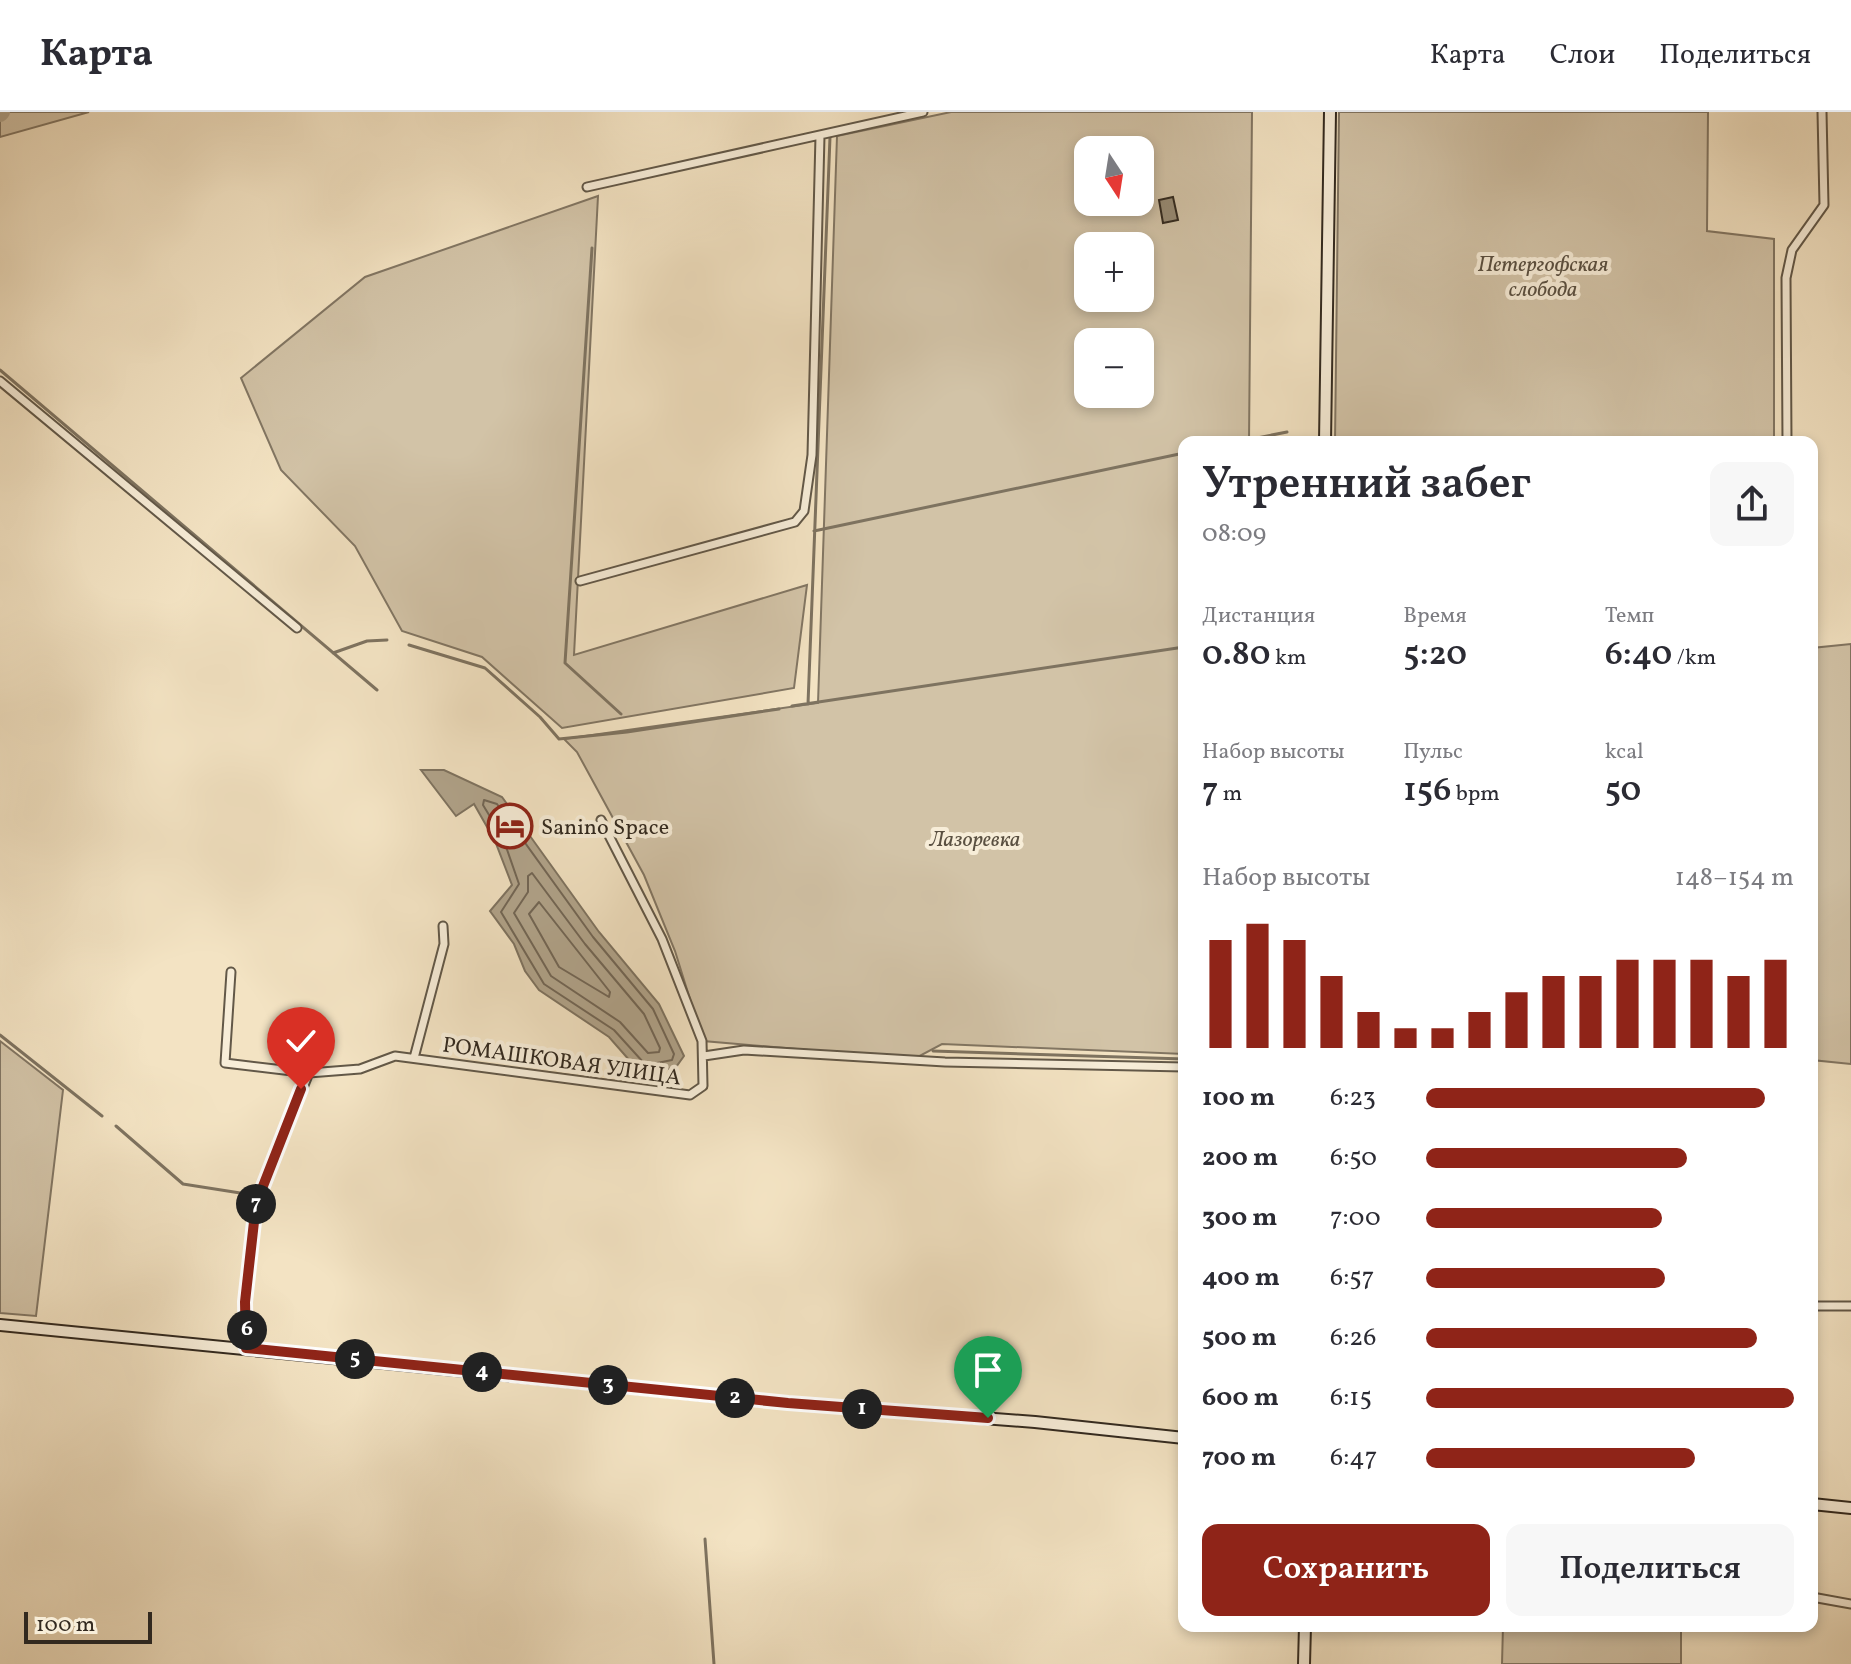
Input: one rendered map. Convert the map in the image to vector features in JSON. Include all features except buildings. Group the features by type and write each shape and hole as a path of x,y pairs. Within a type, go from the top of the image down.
{"street":[{"path":"587,187 923,112"},
{"path":"1325,436 1330,112"},
{"path":"1787,436 1786,278 1792,250 1824,205 1822,112"},
{"path":"580,581 795,522 804,511 812,455 820,136"},
{"path":"0,381 297,628"},
{"name":"РОМАШКОВАЯ УЛИЦА","path":"231,972 225,1063 309,1073 360,1069 395,1056 690,1095 703,1086 702,1041 662,939 601,820"},
{"name":"РОМАШКОВАЯ УЛИЦА","path":"414,1058 444,944 443,926"},
{"path":"704,1056 744,1050 945,1062 1178,1067"},
{"path":"246,1348 245,1302 256,1204 309,1073"},
{"path":"1818,1306 1851,1306"},
{"path":"0,1325 788,1403 1035,1422 1178,1437"},
{"path":"1818,1505 1851,1508"},
{"path":"1818,1598 1851,1604"},
{"path":"1304,1664 1305,1632"}],"green space":[{"path":"0,112 89,112 0,137"},
{"name":"Лазоревка","path":"951,112 1252,112 1249,436 1178,436 1178,1054 942,1044 914,1059 703,1041 675,951 644,875 577,752 564,739 818,703 837,136"},
{"name":"Петергофская слобода","path":"1339,112 1708,112 1707,231 1774,239 1774,436 1335,436"},
{"path":"598,196 574,655 807,585 794,688 562,728 482,657 402,631 355,546 281,470 241,378 365,277"},
{"path":"1851,644 1851,1064 1818,1061 1818,647"},
{"path":"0,1041 63,1090 36,1316 0,1313"},
{"path":"1503,1632 1681,1632 1681,1664 1502,1664"}],"water":[{"path":"421,770 444,770 502,797 599,932 659,1004 684,1056 676,1067 651,1073 638,1070 609,1037 539,990 525,971 514,944 490,911 512,885 495,841 474,804 456,816"}],"waterway":[{"path":"808,704 830,137"},
{"path":"592,248 565,663 621,714"},
{"path":"0,370 377,690"},
{"path":"1267,436 1287,432"},
{"path":"814,531 1178,454"},
{"path":"333,653 367,641 387,640"},
{"path":"409,645 485,668 540,717 559,739 779,709"},
{"path":"792,706 1178,648"},
{"path":"0,1035 102,1116"},
{"path":"933,1051 1178,1059"},
{"path":"116,1126 183,1184 253,1195"},
{"path":"705,1539 714,1664"}],"place":[{"name":"Sanino Space","path":"510,826"}],"route":[{"path":"301,1089 256,1204 245,1302 246,1348 788,1403 988,1418"}]}
